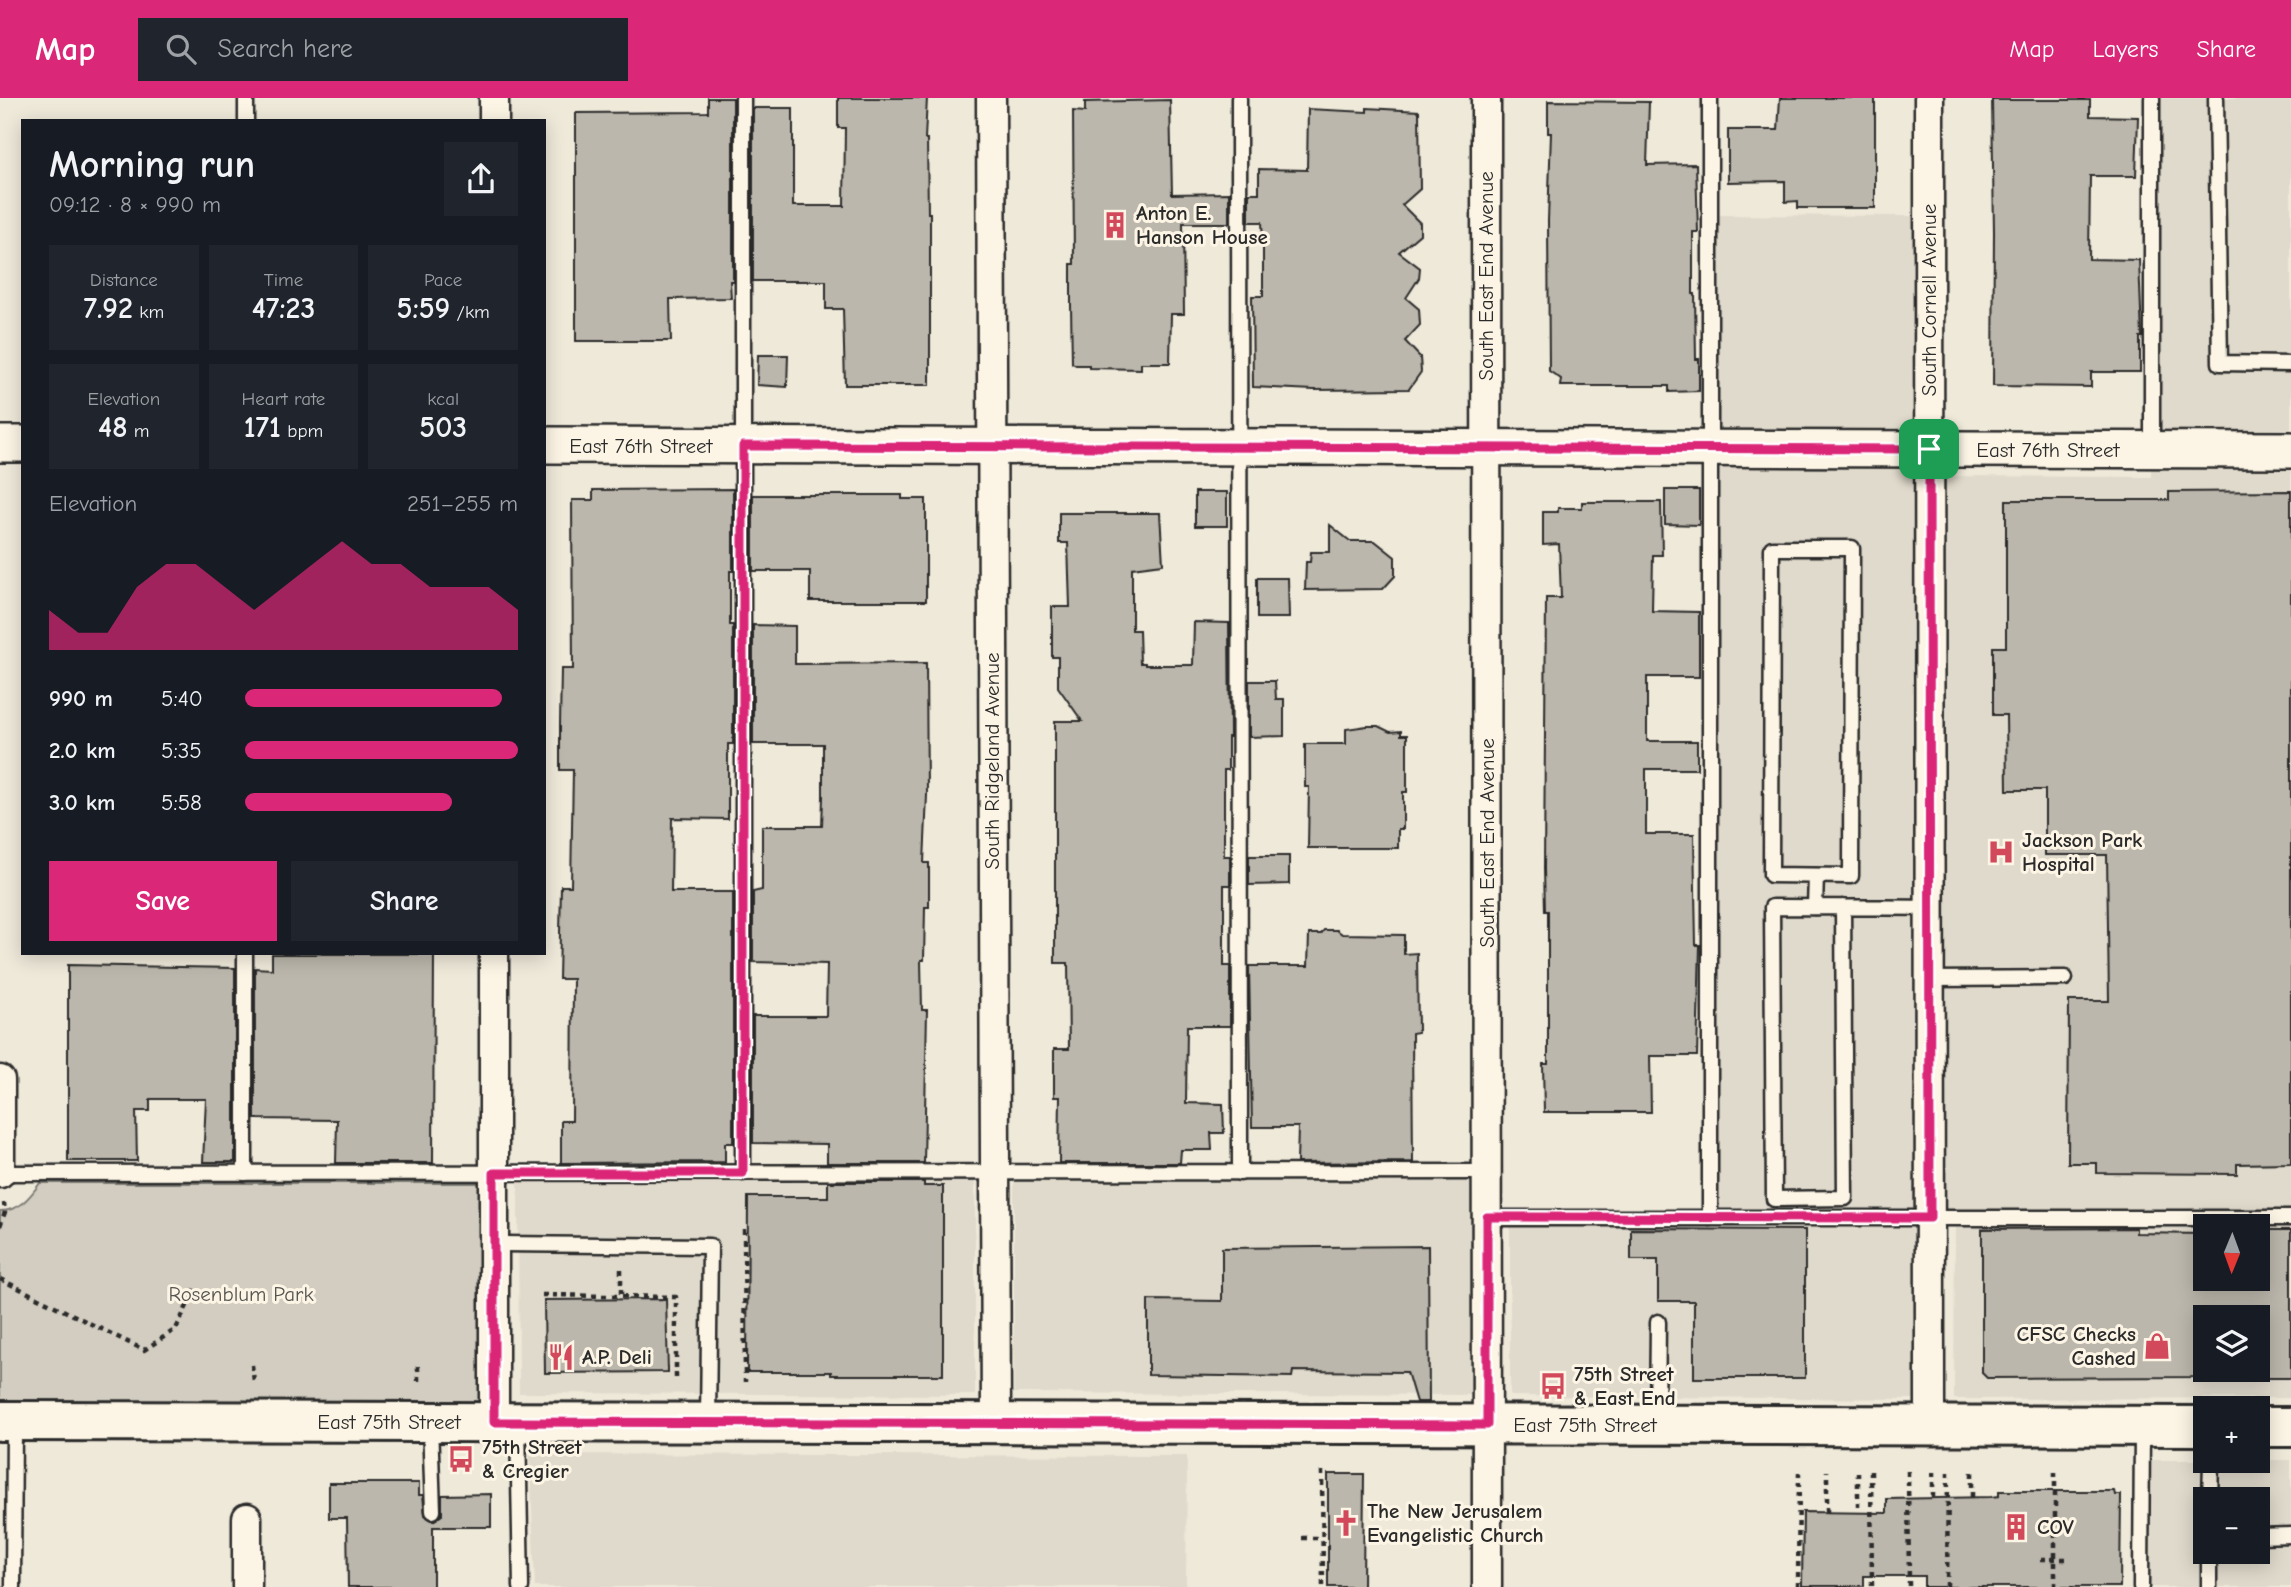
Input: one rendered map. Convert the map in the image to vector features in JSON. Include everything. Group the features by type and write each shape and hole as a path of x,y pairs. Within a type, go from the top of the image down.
{"main road":[{"name":"East 75th Street","path":"7,1421 2193,1426"},
{"path":"2270,1426 2291,1427"}],"street":[{"path":"494,98 494,119"},
{"name":"South Ridgeland Avenue","path":"991,98 996,1424"},
{"name":"South East End Avenue","path":"1486,98 1487,1587"},
{"name":"South Cornell Avenue","path":"1929,98 1930,1426"},
{"path":"0,444 21,444"},
{"name":"East 76th Street","path":"546,446 2291,450"},
{"path":"494,955 494,1244 506,1422"},
{"path":"0,1080 0,1173"},
{"path":"247,1518 247,1587"}],"lane":[{"path":"246,98 246,119"},
{"path":"743,98 743,1173"},
{"path":"1240,98 1240,1173"},
{"path":"1710,98 1710,1218"},
{"path":"2152,98 2152,450"},
{"path":"2216,98 2220,363 2291,364"},
{"path":"1772,548 1852,548 1851,876 1816,876 1771,875 1772,548"},
{"path":"1815,907 1816,876"},
{"path":"1845,1198 1774,1199 1772,907 1930,908"},
{"path":"1843,907 1844,1217"},
{"path":"245,1173 246,955"},
{"path":"1930,979 2065,978"},
{"path":"0,1173 1487,1172"},
{"path":"1487,1217 2291,1218"},
{"path":"494,1244 710,1246 708,1423"},
{"path":"1657,1425 1658,1322"},
{"path":"7,1421 13,1587"},
{"path":"430,1422 433,1511"},
{"path":"506,1422 521,1587"},
{"path":"2141,1587 2142,1426"},
{"path":"2270,1536 2291,1535"},
{"path":"2209,1564 2209,1587"}],"path":[{"path":"744,1229 744,1382"},
{"path":"0,1279 144,1350 176,1329 195,1289"},
{"path":"542,1295 676,1297 676,1382"},
{"path":"252,1365 254,1381"},
{"path":"418,1366 418,1382"},
{"path":"1322,1471 1323,1587"},
{"path":"1798,1587 1799,1471"},
{"path":"1827,1471 1827,1512"},
{"path":"1871,1471 1872,1587"},
{"path":"1858,1472 1858,1512"},
{"path":"1908,1472 1909,1587"},
{"path":"1933,1472 1933,1500"},
{"path":"1947,1587 1948,1472"},
{"path":"1972,1472 1972,1500"},
{"path":"2054,1472 2055,1587"},
{"path":"1302,1538 1322,1538"},
{"path":"2041,1559 2071,1559"}],"shaded area":[{"name":"Jackson Park Hospital","path":"2152,98 2291,98 2291,1398 2193,1396 2193,1398 1954,1399 1955,1218 1916,1218 1916,1399 1510,1396 1510,1217 1710,1218 1710,215 1916,216 1915,476 2151,477"},
{"path":"1470,1171 1472,1395 1014,1393 1014,1173"},
{"path":"518,1172 975,1173 975,1395 519,1393"},
{"path":"530,1454 1187,1456 1186,1587 535,1587"},
{"path":"2141,1460 2193,1460 2193,1473 2270,1473 2270,1460 2291,1460 2291,1587 2141,1587"}],"green space":[{"name":"Rosenblum Park","path":"40,1183 482,1183 482,1406 0,1406 0,1211 18,1206"}],"building":[{"path":"708,98 733,98 731,298 670,299 671,341 576,341 576,113 708,112"},
{"path":"838,98 927,98 925,139 930,213 930,385 845,385 843,309 826,309 826,281 753,281 753,108 793,108 793,206 844,206 845,128 838,128"},
{"path":"1780,98 1875,98 1875,208 1798,208 1798,201 1785,202 1785,181 1728,182 1728,130 1778,130"},
{"path":"1170,100 1172,194 1229,193 1229,223 1183,223 1184,314 1171,314 1170,363 1141,363 1141,369 1089,368 1089,365 1076,365 1072,363 1071,306 1071,264 1074,264 1073,111 1085,112 1085,102"},
{"path":"1992,100 2090,100 2090,116 2138,117 2136,176 2090,176 2089,259 2139,260 2142,337 2140,372 2091,372 2091,387 1993,386"},
{"path":"1548,101 1649,102 1647,165 1696,164 1698,232 1693,232 1693,294 1699,391 1669,392 1669,386 1560,386 1561,379 1549,371 1548,221 1551,133 1548,133"},
{"path":"1367,108 1419,111 1420,189 1402,205 1420,223 1420,234 1399,252 1420,268 1419,278 1406,298 1419,309 1420,325 1405,341 1420,357 1421,372 1409,389 1314,390 1253,387 1252,296 1263,296 1263,244 1262,222 1249,222 1249,193 1259,193 1259,169 1307,170 1308,109 1367,112"},
{"path":"758,355 788,355 787,387 757,385"},
{"path":"733,489 730,625 733,625 733,744 728,744 728,819 672,818 671,892 733,892 733,1143 725,1143 725,1162 561,1163 561,1121 572,1121 573,979 559,979 561,886 571,886 573,770 560,770 560,725 561,669 573,669 572,500 593,500 593,490"},
{"path":"1665,490 1699,490 1699,525 1665,524"},
{"name":"Jackson Park Hospital","path":"2291,491 2291,1163 2237,1164 2237,1174 2097,1173 2097,1163 2068,1163 2069,1001 2109,1001 2107,855 2045,855 2045,790 2007,790 2006,715 1993,715 1993,647 2006,647 2006,500 2169,500 2169,492"},
{"path":"1195,492 1227,492 1227,526 1195,526"},
{"path":"753,495 902,495 902,499 926,499 926,601 810,601 810,571 753,571"},
{"path":"1582,502 1661,502 1662,555 1653,555 1652,611 1699,612 1699,677 1647,677 1647,741 1697,741 1697,769 1646,769 1646,834 1694,834 1696,945 1700,945 1697,1056 1650,1056 1651,1112 1544,1112 1543,1064 1548,1064 1548,911 1545,911 1544,869 1546,598 1561,598 1559,544 1543,545 1543,512 1558,512 1558,508 1582,508"},
{"path":"1059,513 1160,513 1163,564 1132,568 1132,630 1139,630 1140,663 1193,665 1194,622 1229,623 1230,737 1228,770 1224,770 1224,856 1230,856 1230,885 1224,885 1224,966 1230,966 1230,1026 1187,1026 1186,1103 1223,1104 1224,1133 1211,1133 1212,1150 1181,1150 1180,1163 1059,1163 1060,1097 1054,1097 1054,1049 1069,1049 1068,963 1055,963 1055,721 1082,721 1058,687 1058,657 1052,657 1052,607 1070,607 1068,543 1059,543"},
{"path":"1330,525 1350,541 1375,541 1395,557 1395,576 1383,589 1305,590 1306,562 1310,562 1311,552 1330,552"},
{"path":"1257,578 1288,578 1289,618 1257,618"},
{"path":"753,625 795,626 795,664 926,663 927,795 924,863 929,863 929,907 925,907 924,960 921,960 922,1010 927,1010 924,1163 827,1163 827,1144 753,1143 753,1016 826,1016 827,964 753,962 753,892 762,890 762,826 822,826 823,744 753,744"},
{"path":"1249,681 1275,681 1276,699 1284,699 1284,736 1249,737"},
{"path":"1378,726 1390,732 1401,731 1401,735 1407,735 1407,792 1403,792 1403,829 1398,829 1398,848 1308,848 1309,787 1305,787 1305,744 1346,744 1346,729"},
{"path":"1249,856 1289,856 1289,884 1249,885"},
{"path":"1324,930 1337,930 1342,934 1404,935 1404,954 1417,953 1418,1032 1412,1033 1413,1162 1297,1163 1298,1127 1252,1127 1249,966 1308,966 1309,934 1321,934"},
{"path":"272,955 434,955 433,1163 336,1163 337,1120 255,1119 255,968 272,969"},
{"path":"68,965 235,968 235,1162 203,1162 206,1099 150,1099 150,1111 136,1111 137,1161 68,1161"},
{"path":"828,1182 924,1182 924,1186 943,1186 943,1375 747,1372 748,1197 828,1197"},
{"path":"2136,1228 2136,1233 2193,1234 2193,1292 2270,1292 2270,1230 2291,1230 2291,1378 2270,1378 2270,1305 2193,1305 2193,1377 1987,1378 1982,1373 1982,1229"},
{"path":"1631,1229 1805,1230 1805,1378 1694,1378 1694,1301 1658,1301 1658,1260 1631,1260"},
{"path":"1428,1246 1429,1402 1416,1402 1407,1372 1293,1371 1292,1377 1148,1375 1148,1300 1222,1301 1222,1248"},
{"path":"666,1299 668,1372 545,1373 544,1300"},
{"name":"The New Jerusalem Evangelistic Church","path":"1328,1474 1364,1474 1363,1587 1328,1587"},
{"path":"329,1483 419,1483 419,1495 423,1495 425,1515 433,1521 442,1515 442,1495 491,1494 491,1527 433,1527 433,1587 348,1587 347,1518 329,1518"},
{"path":"1999,1491 2114,1491 2115,1495 2121,1495 2120,1587 1924,1587 1924,1576 1864,1576 1864,1586 1802,1586 1803,1512 1887,1513 1887,1499 1991,1497 1999,1496"}],"place":[{"name":"Anton E. Hanson House","path":"1115,225"},
{"name":"Jackson Park Hospital","path":"2001,852"},
{"name":"CFSC Checks Cashed","path":"2157,1346"},
{"name":"A.P. Deli","path":"561,1357"},
{"name":"75th Street & East End","path":"1553,1386"},
{"name":"75th Street & Cregier","path":"461,1459"},
{"name":"The New Jerusalem Evangelistic Church","path":"1346,1523"},
{"name":"COV","path":"2016,1527"}],"route":[{"path":"743,446 1929,449 1930,1218 1487,1217 1487,1425 494,1422 494,1173 743,1173 743,446"}]}
